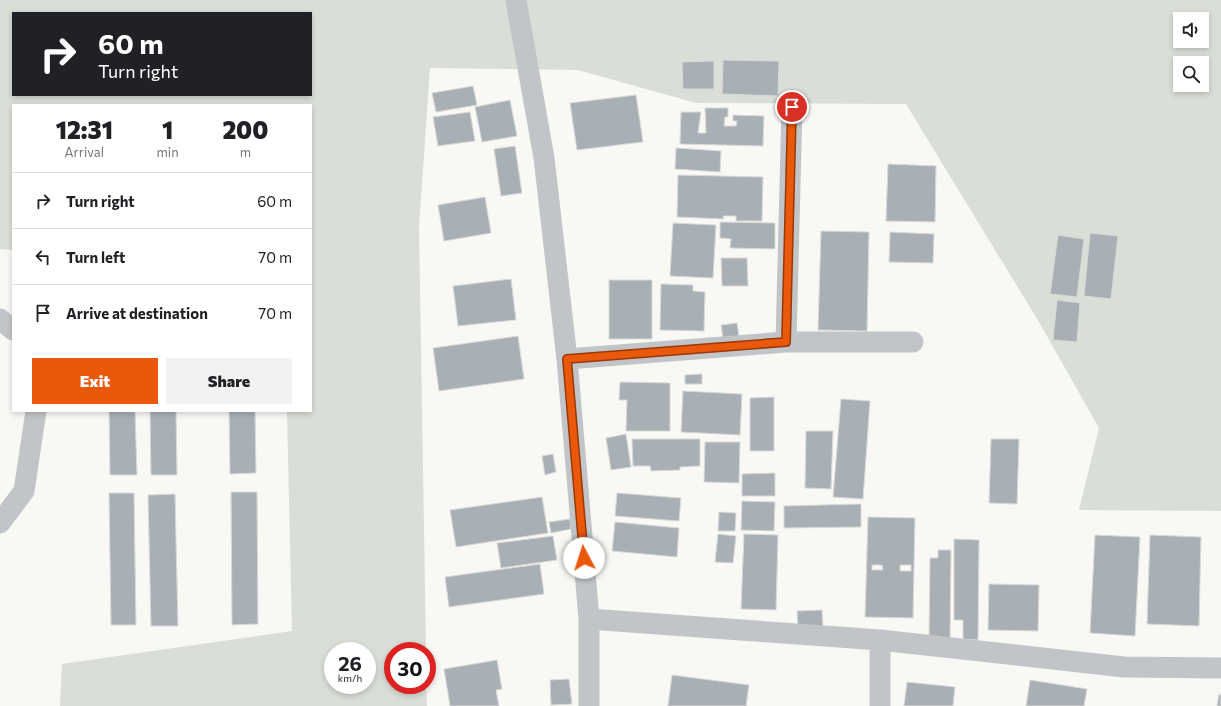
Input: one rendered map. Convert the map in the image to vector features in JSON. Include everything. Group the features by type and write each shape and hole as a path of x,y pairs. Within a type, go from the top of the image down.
{"street":[{"path":"516,0 544,158 567,359 589,619 589,706"},
{"path":"786,342 792,107"},
{"path":"0,319 12,329"},
{"path":"567,359 786,342 913,342"},
{"path":"0,523 24,491 36,412"},
{"path":"589,619 880,640 1124,667 1221,668"},
{"path":"880,640 880,706"}],"shaded area":[{"path":"0,0 1221,0 1221,511 1079,510 1099,428 1039,322 906,104 696,103 578,70 430,68 419,226 426,642 384,642 384,694 426,694 427,706 60,706 62,664 292,631 287,412 312,412 312,104 12,104 12,250 0,249"}],"building":[{"path":"723,60 779,61 778,96 722,94"},
{"path":"714,61 714,89 683,89 682,62"},
{"path":"473,86 477,105 436,112 432,93"},
{"path":"636,95 643,142 577,150 570,103"},
{"path":"510,100 517,136 482,142 475,107"},
{"path":"705,108 728,108 728,117 725,117 724,126 736,126 737,121 733,121 733,115 764,116 763,146 680,144 681,112 701,112 698,133 706,133"},
{"path":"470,112 475,141 438,146 433,117"},
{"path":"515,146 522,193 501,196 494,149"},
{"path":"676,148 721,151 720,172 675,169"},
{"path":"888,164 936,166 935,222 886,221"},
{"path":"678,175 763,177 762,221 736,221 736,216 723,216 724,219 677,217"},
{"path":"485,197 491,233 444,241 438,205"},
{"path":"720,222 775,223 775,249 730,248 731,239 720,238"},
{"path":"673,223 716,225 713,278 670,276"},
{"path":"821,231 869,232 867,331 818,330"},
{"path":"890,232 934,234 933,263 889,262"},
{"path":"1090,233 1118,236 1111,299 1084,296"},
{"path":"1058,235 1084,239 1077,297 1050,294"},
{"path":"721,258 747,258 748,286 722,286"},
{"path":"511,279 516,320 458,326 453,286"},
{"path":"609,280 652,280 652,339 609,339"},
{"path":"661,284 693,285 693,291 705,292 704,331 660,330"},
{"path":"1057,300 1080,303 1077,342 1053,340"},
{"path":"737,323 740,343 724,345 721,325"},
{"path":"518,336 524,379 439,391 433,348"},
{"path":"702,374 702,384 685,384 685,375"},
{"path":"620,382 670,383 670,431 626,431 627,400 619,400"},
{"path":"683,391 742,394 740,435 681,432"},
{"path":"774,397 774,451 750,451 750,398"},
{"path":"841,399 870,401 863,499 833,497"},
{"path":"109,412 135,412 137,475 110,475"},
{"path":"150,412 176,412 177,475 151,475"},
{"path":"229,412 255,412 256,473 230,474"},
{"path":"806,431 833,431 831,489 805,488"},
{"path":"626,434 631,467 611,470 606,438"},
{"path":"632,439 700,439 700,466 680,467 680,470 651,471 650,466 633,466"},
{"path":"991,439 1019,439 1017,504 989,503"},
{"path":"705,442 740,442 739,483 704,482"},
{"path":"553,454 556,472 545,475 542,456"},
{"path":"775,473 775,496 742,496 742,474"},
{"path":"231,492 257,492 258,624 232,625"},
{"path":"109,493 134,493 136,625 111,625"},
{"path":"617,493 681,498 679,521 615,516"},
{"path":"175,494 178,626 151,626 148,495"},
{"path":"542,497 548,533 456,547 450,510"},
{"path":"742,501 775,502 774,531 741,530"},
{"path":"861,504 861,527 784,528 784,506"},
{"path":"719,512 736,513 735,531 718,531"},
{"path":"868,517 915,518 913,618 865,617","holes":["872,565 882,565 883,570 872,570","900,565 911,565 911,571 900,571"]},
{"path":"570,519 571,529 551,533 549,522"},
{"path":"615,522 679,528 677,557 612,551"},
{"path":"718,534 736,536 733,563 715,562"},
{"path":"744,534 778,535 776,610 741,609"},
{"path":"1095,535 1140,537 1135,636 1090,633"},
{"path":"1150,535 1201,537 1199,626 1147,624"},
{"path":"553,536 557,560 501,568 497,543"},
{"path":"954,539 979,540 978,640 963,639 963,620 954,620"},
{"path":"938,550 951,550 950,639 929,639 930,558 938,558"},
{"path":"540,564 544,594 449,607 445,577"},
{"path":"989,584 1039,585 1038,631 988,630"},
{"path":"822,610 823,627 798,627 797,611"},
{"path":"497,660 502,689 496,690 499,706 450,706 444,669"},
{"path":"672,675 749,685 746,706 668,706"},
{"path":"569,679 572,704 551,705 550,680"},
{"path":"1030,680 1087,689 1084,706 1026,706"},
{"path":"907,682 955,687 953,706 904,706"},
{"path":"1219,694 1221,695 1221,706 1217,706"}],"route":[{"path":"584,558 567,359 786,342 792,107"}]}
